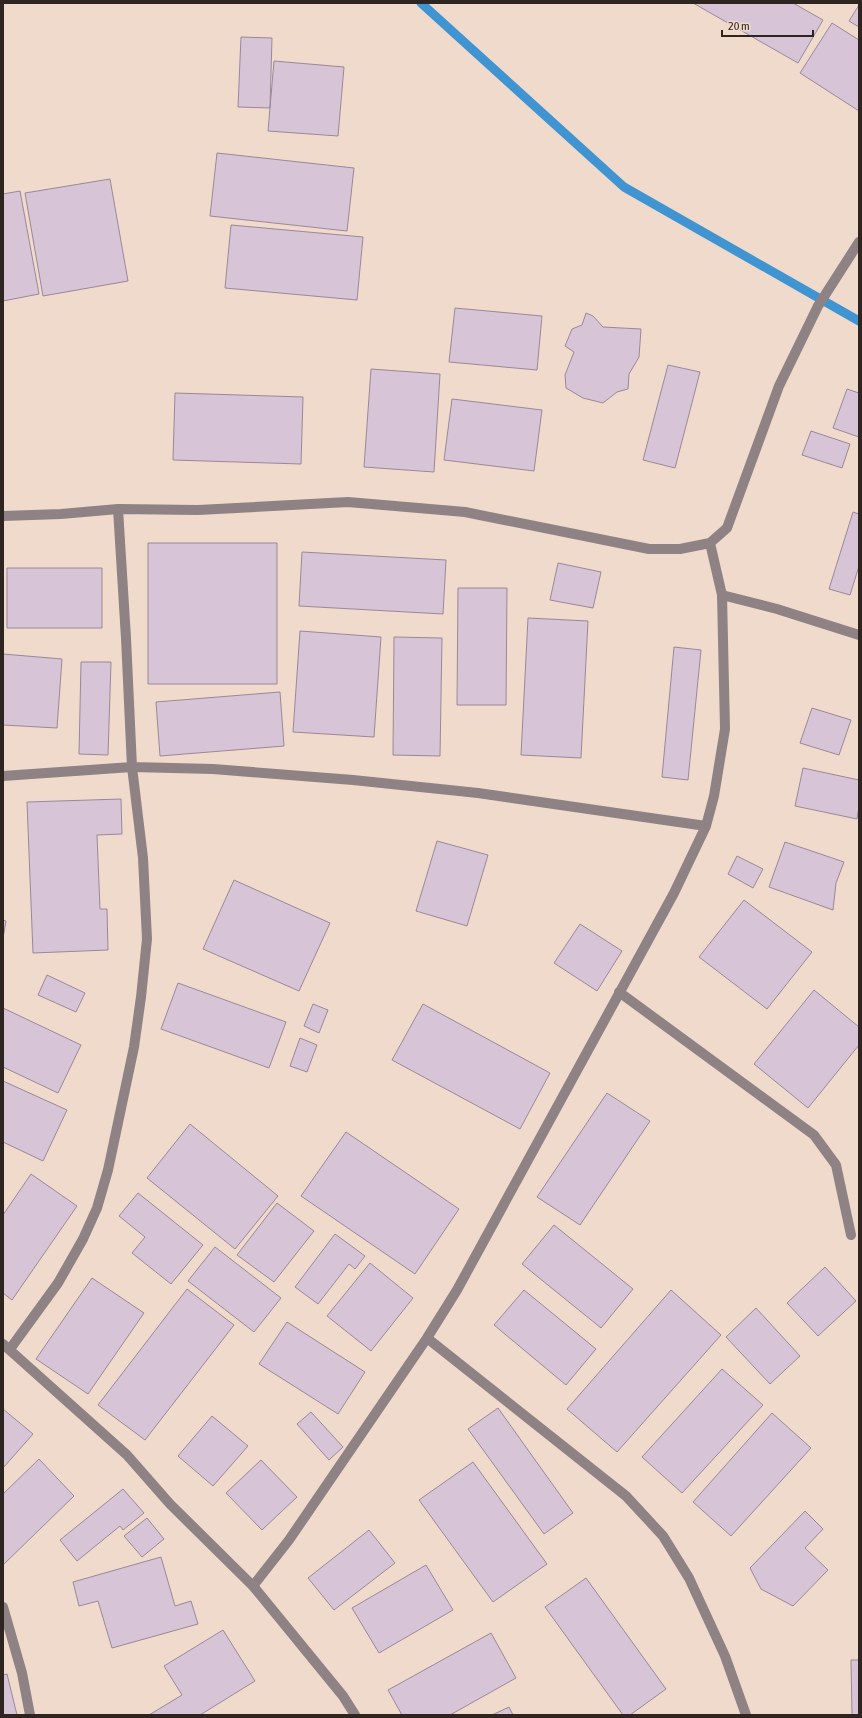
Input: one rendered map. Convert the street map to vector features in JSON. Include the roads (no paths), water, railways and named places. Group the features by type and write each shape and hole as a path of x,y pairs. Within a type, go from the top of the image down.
{"street":[{"path":"3,516 62,514 118,509 198,510 348,502 465,512 649,549 680,549 710,543 726,528 779,386 818,306 838,272 859,242"},
{"path":"118,509 132,767 143,858 147,939 141,997 134,1047 108,1170 97,1208 82,1240 58,1283 6,1347 127,1455 170,1504 253,1586 343,1696 356,1715"},
{"path":"253,1586 289,1540 427,1338 457,1290 674,894 706,826 714,796 725,730 722,595 710,543"},
{"path":"722,595 777,609 859,635"},
{"path":"3,776 132,767 213,769 377,782 478,793 706,826"},
{"path":"619,992 814,1135 836,1165 852,1235"},
{"path":"427,1338 626,1496 663,1536 692,1585 725,1656 746,1715"},
{"path":"3,1607 22,1673 30,1715"}],"waterway":[{"path":"421,3 624,187 859,321"}]}
